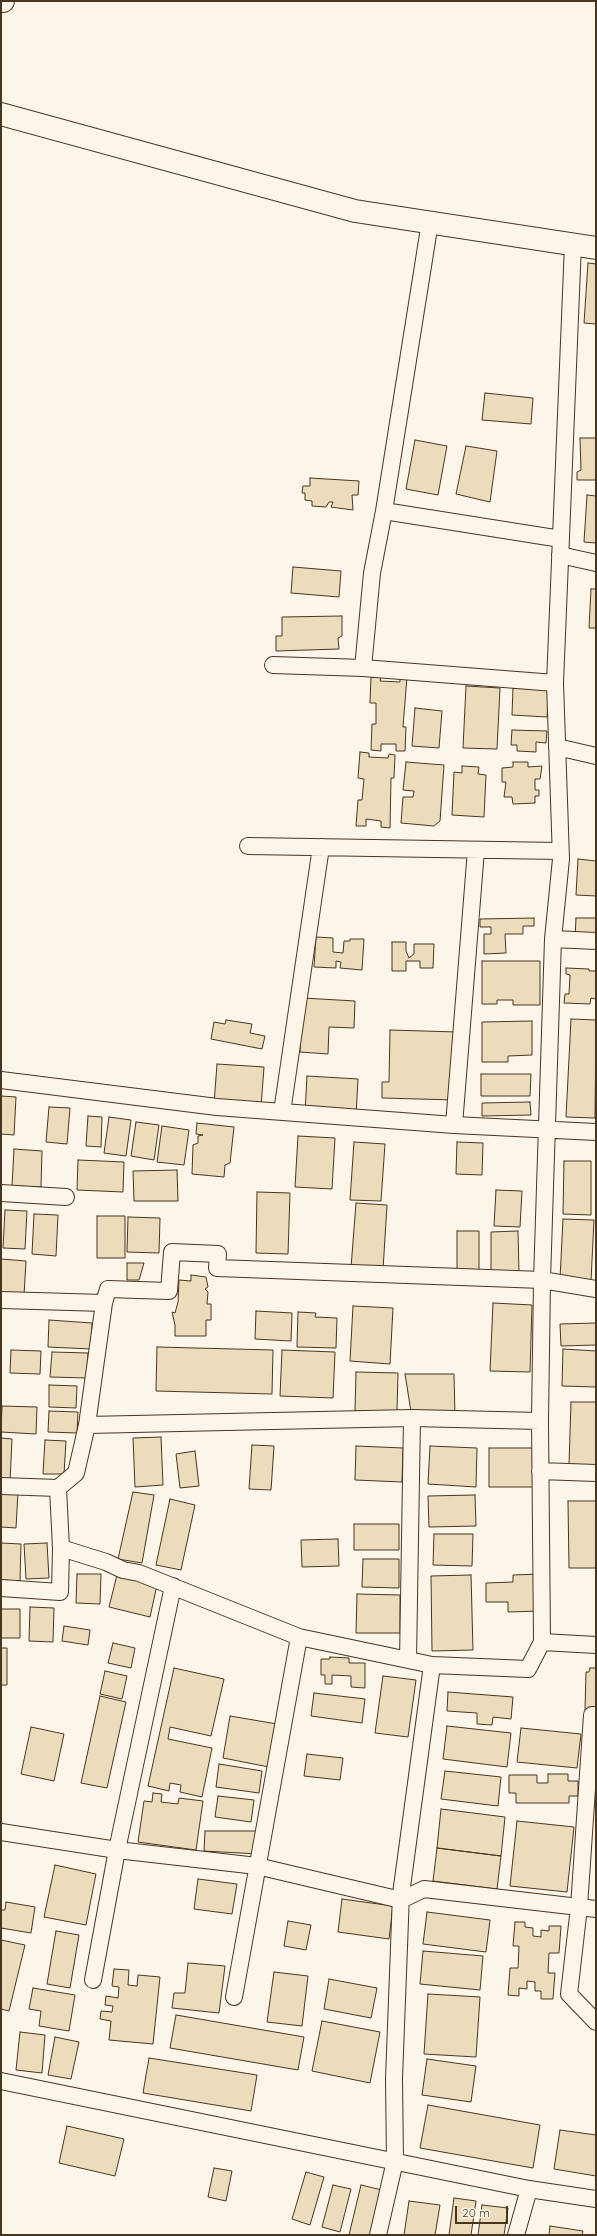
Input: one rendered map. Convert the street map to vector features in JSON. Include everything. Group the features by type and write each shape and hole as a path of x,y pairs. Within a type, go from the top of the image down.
{"main road":[{"path":"1,114 354,211 596,248"}],"street":[{"path":"363,668 372,573 384,511 430,222"},
{"path":"61,1548 106,1562 124,1570 139,1573 299,1637 432,1665 528,1669 542,1642 540,1421 542,1280 553,939 560,851 556,683 560,547 573,244"},
{"path":"384,511 560,547 596,563"},
{"path":"273,665 363,668 556,683"},
{"path":"557,746 596,756"},
{"path":"248,846 560,851"},
{"path":"282,1112 321,847"},
{"path":"454,1125 476,850"},
{"path":"553,939 596,941"},
{"path":"1,1080 217,1107 454,1125 596,1132"},
{"path":"1,1193 66,1198"},
{"path":"1,1486 58,1488 76,1473 87,1425 104,1303 108,1289 169,1291 172,1252 218,1254 217,1268 542,1280 596,1289"},
{"path":"1,1300 104,1303"},
{"path":"87,1425 412,1418 540,1421"},
{"path":"408,1660 412,1418"},
{"path":"540,1471 596,1473"},
{"path":"1,1588 60,1592 61,1548 58,1488"},
{"path":"92,1980 117,1850 173,1586"},
{"path":"234,1997 299,1637"},
{"path":"542,1642 596,1645"},
{"path":"378,2235 395,2161 394,2079 400,1900 432,1665"},
{"path":"596,1715 592,1715 579,1907 569,1994 596,2022"},
{"path":"1,1832 117,1850 257,1866 400,1900 424,1888 596,1909"},
{"path":"1,2081 529,2189 596,2199"},
{"path":"516,2235 529,2189"}],"building":[{"path":"588,263 596,264 596,324 584,323"},
{"path":"485,393 533,398 531,424 482,420"},
{"path":"580,438 596,438 596,480 577,480 577,472 581,470"},
{"path":"415,440 447,446 438,495 406,489"},
{"path":"466,446 497,451 490,502 456,494"},
{"path":"310,478 359,481 358,495 352,495 353,510 331,507 333,502 329,502 326,507 312,506 312,501 305,500 305,493 302,493 303,486 310,486"},
{"path":"587,495 596,496 596,543 584,542"},
{"path":"293,567 341,571 339,597 291,593"},
{"path":"591,589 596,589 596,628 589,628"},
{"path":"342,616 342,636 338,638 339,649 276,651 276,636 282,636 282,617"},
{"path":"371,677 381,677 380,681 400,682 400,677 407,677 403,727 406,727 405,751 396,751 396,744 381,744 381,751 371,750 372,724 376,724 376,703 370,703"},
{"path":"466,686 500,688 497,749 463,748"},
{"path":"513,688 549,690 547,717 512,715"},
{"path":"415,708 442,711 439,748 412,746"},
{"path":"512,730 547,731 546,743 536,742 536,752 517,751 517,745 511,745"},
{"path":"360,752 369,753 369,757 388,758 389,754 395,755 394,778 391,778 390,828 381,827 381,821 366,819 366,826 356,826 358,800 362,800 364,779 358,778"},
{"path":"406,762 444,765 440,821 434,826 401,823 403,797 413,797 414,791 403,790"},
{"path":"513,762 528,762 528,767 542,766 540,779 535,779 535,790 539,790 539,796 535,796 535,803 513,804 512,797 504,797 506,782 502,782 502,768 513,767"},
{"path":"462,766 479,767 478,774 486,775 484,817 452,815 454,772 462,773"},
{"path":"578,859 596,861 596,896 576,895"},
{"path":"534,918 534,926 523,926 523,934 505,934 506,953 484,954 484,934 491,934 491,927 480,927 480,919"},
{"path":"576,918 596,918 596,940 575,939"},
{"path":"316,937 333,938 333,952 343,953 344,941 350,941 350,939 364,939 362,970 340,968 341,962 336,961 336,968 314,967"},
{"path":"392,942 406,942 406,951 409,958 414,954 414,944 434,944 433,968 420,968 420,961 406,961 406,971 392,971"},
{"path":"482,961 540,961 540,1005 513,1005 513,1000 497,1000 497,1004 482,1004"},
{"path":"566,968 589,969 589,971 596,971 596,999 591,998 590,1004 564,1003 565,994 569,994 570,975 566,974"},
{"path":"303,998 355,1001 354,1028 329,1027 328,1054 300,1052"},
{"path":"571,1019 596,1020 595,1118 566,1117"},
{"path":"226,1020 252,1024 250,1033 265,1036 262,1049 211,1039 214,1022 225,1024"},
{"path":"532,1021 532,1055 508,1056 508,1062 482,1062 482,1022"},
{"path":"390,1030 457,1032 455,1100 382,1098 382,1082 389,1082"},
{"path":"217,1064 264,1067 261,1107 214,1104"},
{"path":"481,1074 531,1074 530,1096 481,1096"},
{"path":"307,1076 358,1079 356,1116 305,1113"},
{"path":"1,1096 16,1097 14,1135 1,1134"},
{"path":"530,1102 531,1115 482,1116 482,1103"},
{"path":"49,1107 70,1108 67,1144 46,1142"},
{"path":"88,1116 102,1117 101,1147 86,1146"},
{"path":"109,1117 131,1120 126,1156 104,1153"},
{"path":"136,1122 159,1125 154,1160 131,1156"},
{"path":"197,1123 234,1127 230,1163 225,1165 224,1177 192,1174 193,1145 198,1143 198,1136 203,1135 196,1134"},
{"path":"162,1126 189,1130 184,1165 157,1162"},
{"path":"298,1136 335,1138 332,1189 295,1187"},
{"path":"354,1142 385,1144 381,1201 350,1200"},
{"path":"457,1142 483,1143 482,1175 456,1174"},
{"path":"14,1149 42,1151 41,1187 12,1186"},
{"path":"78,1160 124,1162 123,1192 77,1190"},
{"path":"564,1161 591,1161 591,1215 563,1214"},
{"path":"177,1170 178,1201 134,1201 133,1171"},
{"path":"496,1190 522,1191 520,1227 494,1226"},
{"path":"257,1192 290,1193 288,1254 256,1253"},
{"path":"356,1203 387,1205 383,1270 351,1268"},
{"path":"5,1210 27,1211 25,1249 3,1248"},
{"path":"34,1214 58,1215 56,1256 32,1254"},
{"path":"97,1216 125,1216 125,1258 97,1258"},
{"path":"128,1217 160,1218 159,1253 127,1252"},
{"path":"563,1219 594,1220 591,1281 560,1279"},
{"path":"457,1231 479,1231 479,1274 457,1274"},
{"path":"518,1231 519,1273 491,1273 491,1232"},
{"path":"1,1259 26,1261 24,1295 1,1294"},
{"path":"127,1263 144,1263 139,1280 127,1280"},
{"path":"191,1275 206,1277 208,1287 205,1289 208,1292 207,1304 211,1304 211,1320 206,1320 206,1336 175,1336 175,1325 172,1312 175,1313 178,1302 179,1280 191,1281"},
{"path":"493,1303 532,1305 530,1372 490,1371"},
{"path":"353,1306 393,1308 390,1364 350,1361"},
{"path":"256,1311 292,1313 291,1341 255,1339"},
{"path":"298,1312 316,1313 315,1317 337,1318 336,1348 297,1347"},
{"path":"49,1320 92,1323 91,1349 48,1347"},
{"path":"596,1323 596,1345 561,1346 560,1324"},
{"path":"157,1347 273,1350 272,1394 156,1391"},
{"path":"563,1349 596,1351 596,1387 562,1386"},
{"path":"11,1350 41,1351 40,1374 10,1373"},
{"path":"282,1350 335,1352 333,1398 280,1396"},
{"path":"52,1352 88,1353 87,1378 50,1377"},
{"path":"356,1372 398,1373 397,1411 355,1411"},
{"path":"405,1374 454,1374 455,1417 412,1418"},
{"path":"49,1385 77,1386 76,1408 49,1407"},
{"path":"571,1402 596,1402 596,1465 569,1465"},
{"path":"2,1406 37,1407 36,1434 1,1432"},
{"path":"49,1411 78,1412 77,1433 48,1432"},
{"path":"161,1437 163,1485 135,1487 133,1438"},
{"path":"1,1438 12,1439 10,1482 1,1481"},
{"path":"45,1440 66,1441 64,1474 43,1474"},
{"path":"252,1445 274,1446 271,1490 249,1489"},
{"path":"356,1446 403,1448 402,1482 355,1480"},
{"path":"430,1446 477,1448 476,1487 428,1484"},
{"path":"489,1448 536,1448 536,1487 489,1487"},
{"path":"195,1451 199,1486 180,1488 176,1454"},
{"path":"1,1491 18,1492 16,1528 1,1527"},
{"path":"133,1492 154,1495 142,1563 118,1559"},
{"path":"475,1495 476,1526 429,1527 428,1496"},
{"path":"170,1499 195,1505 181,1570 156,1565"},
{"path":"568,1501 596,1501 596,1568 569,1568"},
{"path":"354,1524 399,1524 399,1550 354,1550"},
{"path":"434,1534 473,1534 472,1566 433,1565"},
{"path":"338,1539 339,1566 302,1567 301,1540"},
{"path":"1,1543 21,1544 20,1581 1,1580"},
{"path":"47,1543 49,1578 26,1579 24,1544"},
{"path":"363,1559 399,1559 399,1588 362,1587"},
{"path":"77,1574 101,1574 100,1604 76,1603"},
{"path":"540,1574 541,1611 508,1612 508,1602 486,1602 486,1583 513,1582 513,1575"},
{"path":"117,1575 157,1585 150,1617 109,1607"},
{"path":"471,1575 473,1650 432,1651 431,1576"},
{"path":"357,1594 400,1595 400,1633 356,1633"},
{"path":"30,1607 54,1608 53,1642 29,1641"},
{"path":"1,1609 20,1609 20,1638 1,1638"},
{"path":"64,1626 90,1630 88,1645 62,1641"},
{"path":"113,1643 135,1648 131,1668 108,1663"},
{"path":"1,1648 7,1648 7,1685 1,1685"},
{"path":"330,1657 349,1658 349,1663 365,1663 365,1688 351,1687 351,1676 332,1675 332,1684 325,1684 325,1675 321,1675 321,1659 330,1659"},
{"path":"174,1668 224,1679 211,1736 170,1727 168,1739 212,1748 202,1797 180,1792 181,1785 170,1783 169,1791 148,1786"},
{"path":"590,1668 596,1668 596,1710 585,1710 586,1672 589,1672"},
{"path":"105,1671 127,1676 122,1699 100,1694"},
{"path":"383,1676 416,1680 408,1737 375,1733"},
{"path":"448,1692 513,1697 511,1719 493,1717 492,1725 477,1724 477,1713 447,1711"},
{"path":"314,1693 365,1699 362,1723 311,1716"},
{"path":"100,1696 126,1702 107,1788 81,1783"},
{"path":"230,1716 277,1724 269,1767 223,1758"},
{"path":"447,1726 511,1733 507,1767 443,1759"},
{"path":"31,1727 64,1734 54,1781 21,1774"},
{"path":"521,1728 581,1734 577,1768 517,1762"},
{"path":"307,1754 343,1758 340,1780 304,1776"},
{"path":"219,1764 262,1771 259,1793 216,1787"},
{"path":"445,1771 501,1777 498,1806 441,1799"},
{"path":"548,1774 568,1774 568,1781 578,1781 578,1796 569,1796 569,1803 516,1803 516,1793 509,1793 509,1775 537,1775 537,1783 548,1783"},
{"path":"153,1793 162,1794 161,1802 178,1804 179,1798 203,1801 196,1850 138,1842 144,1801 152,1802"},
{"path":"218,1796 254,1800 251,1822 215,1817"},
{"path":"441,1809 505,1817 501,1856 437,1848"},
{"path":"517,1821 574,1827 567,1892 510,1886"},
{"path":"205,1831 257,1831 258,1854 204,1851"},
{"path":"437,1848 501,1856 497,1889 433,1881"},
{"path":"55,1865 96,1874 86,1925 44,1917"},
{"path":"198,1879 237,1884 232,1914 194,1909"},
{"path":"342,1899 393,1906 389,1939 338,1932"},
{"path":"6,1902 35,1907 31,1933 1,1928 1,1910 5,1910"},
{"path":"427,1912 490,1920 486,1952 423,1944"},
{"path":"288,1921 311,1925 306,1950 284,1946"},
{"path":"515,1922 525,1922 525,1927 533,1928 533,1936 541,1937 541,1930 549,1931 549,1926 561,1926 559,1953 549,1953 548,1973 555,1973 553,1999 541,1999 541,1991 535,1991 535,1982 527,1981 527,1989 519,1988 519,1996 508,1995 510,1968 518,1968 519,1946 513,1946"},
{"path":"56,1931 79,1935 70,1988 47,1984"},
{"path":"1,1940 25,1945 9,2011 1,2009"},
{"path":"423,1951 483,1956 480,1990 420,1984"},
{"path":"188,1963 225,1966 219,2013 172,2008 174,1993 185,1993"},
{"path":"114,1969 129,1970 128,1985 137,1986 138,1975 160,1977 153,2044 109,2040 111,2021 100,2019 101,2011 112,2012 113,2006 105,2005 106,1996 118,1998 119,1987 112,1986"},
{"path":"274,1972 308,1976 302,2026 267,2022"},
{"path":"329,1979 377,1988 371,2018 324,2009"},
{"path":"33,1988 75,1995 69,2031 39,2026 41,2011 29,2009"},
{"path":"428,1994 480,1997 476,2057 424,2054"},
{"path":"176,2015 304,2037 298,2070 170,2048"},
{"path":"322,2021 380,2032 370,2083 312,2071"},
{"path":"20,2032 45,2035 42,2073 16,2070"},
{"path":"55,2037 79,2042 71,2079 48,2075"},
{"path":"149,2058 257,2075 251,2111 143,2093"},
{"path":"427,2059 476,2066 471,2102 422,2095"},
{"path":"428,2105 540,2125 533,2168 420,2148"},
{"path":"67,2126 124,2139 115,2176 59,2163"},
{"path":"560,2130 596,2135 596,2176 554,2169"},
{"path":"214,2168 232,2171 226,2201 208,2197"},
{"path":"306,2172 324,2177 310,2225 292,2219"},
{"path":"333,2185 351,2189 340,2232 322,2227"},
{"path":"361,2185 382,2190 371,2235 349,2235"},
{"path":"454,2198 476,2201 471,2235 449,2235"},
{"path":"409,2201 440,2205 435,2235 404,2235"},
{"path":"482,2205 508,2208 504,2235 478,2235"},
{"path":"550,2226 583,2231 582,2235 549,2235"}]}
